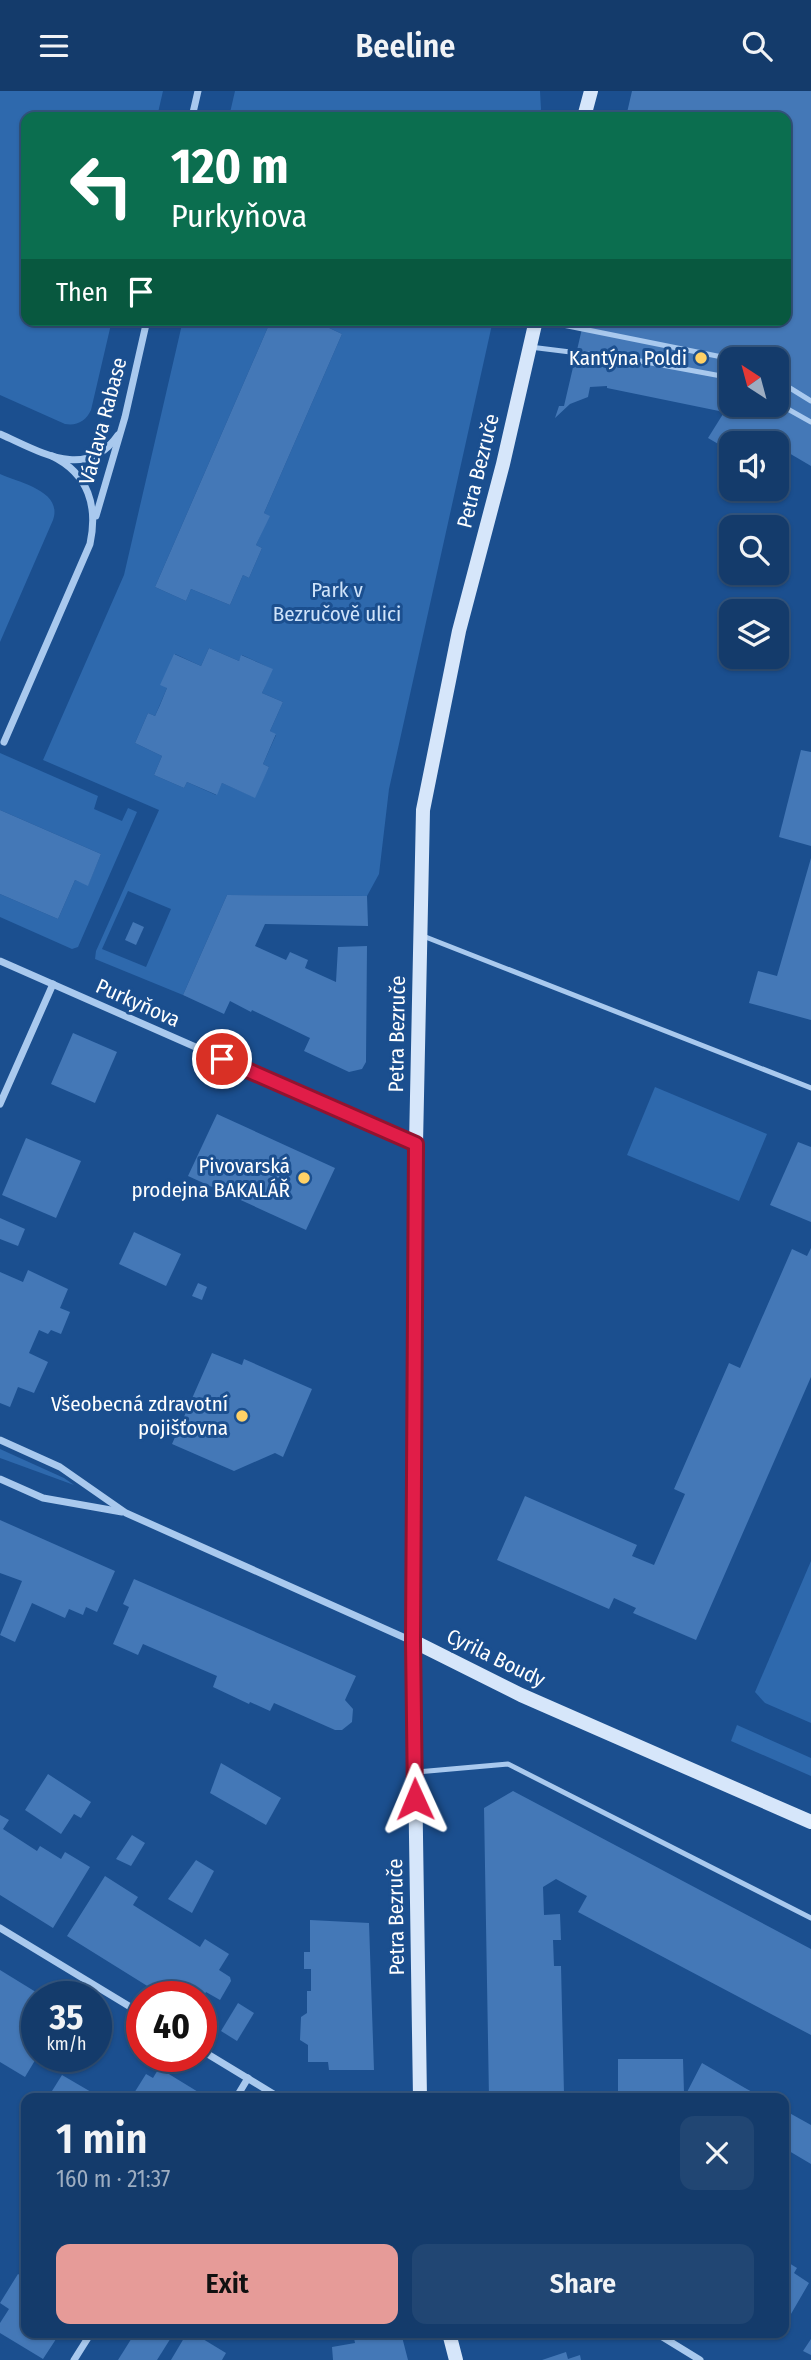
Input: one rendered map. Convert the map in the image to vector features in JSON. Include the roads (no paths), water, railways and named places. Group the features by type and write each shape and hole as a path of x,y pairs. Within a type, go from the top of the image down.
{"street":[{"path":"193,112 198,91"},
{"path":"585,112 590,91"},
{"name":"Václava Rabase","path":"4,742 90,544 146,326"},
{"name":"Petra Bezruče","path":"420,2093 413,1641 416,1144 424,810 459,631 535,326"},
{"path":"0,433 52,456 71,461 90,458 108,447 121,428"},
{"name":"Václava Rabase","path":"52,456 69,466 88,489 93,509 93,530"},
{"name":"Purkyňova","path":"0,961 416,1144"},
{"path":"0,1104 52,984"},
{"name":"Cyrila Boudy","path":"0,1440 60,1467 126,1513 413,1641 521,1695 811,1822"},
{"name":"Cyrila Boudy","path":"0,1479 43,1498 126,1513"},
{"path":"0,1928 126,2004"},
{"path":"217,2060 272,2093"},
{"path":"239,2093 248,2078"},
{"path":"74,2360 88,2338"},
{"path":"450,2338 456,2360"},
{"path":"664,2338 700,2360"}],"lane":[{"path":"567,326 719,356"},
{"path":"530,347 635,360 719,376"},
{"path":"789,387 811,401"},
{"path":"789,410 811,422"},
{"path":"419,935 811,1088"},
{"path":"415,1772 508,1764 811,1918"}],"place":[{"name":"Kantýna Poldi","path":"701,358"},
{"name":"Pivovarská prodejna BAKALÁŘ","path":"304,1178"},
{"name":"Všeobecná zdravotní pojišťovna","path":"242,1416"}],"park label":[{"name":"Park v Bezručově ulici","path":"337,602"}]}
